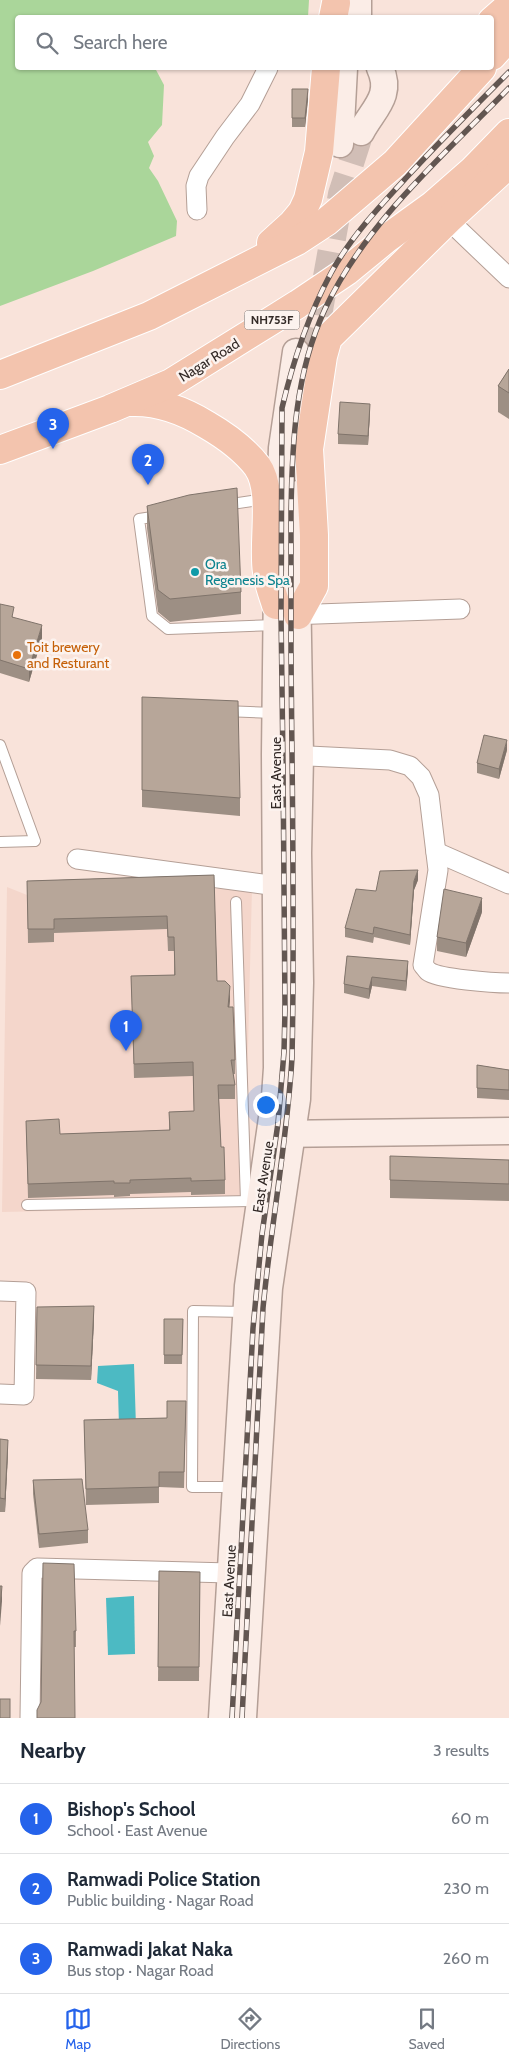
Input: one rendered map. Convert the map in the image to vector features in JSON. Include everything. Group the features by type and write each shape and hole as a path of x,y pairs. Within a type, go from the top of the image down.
{"highway":[{"path":"494,18 509,6"},
{"path":"494,54 509,37"},
{"path":"235,272 292,224 302,212 308,199 319,152 326,70"},
{"path":"0,375 149,316 297,241 326,222 395,163 480,70"},
{"name":"Nagar Road","path":"0,450 171,383 298,304 346,271 386,239 441,213 473,170 509,132"},
{"path":"124,403 146,402 173,407 236,444 258,467 263,482 265,499 266,571 281,615 314,586 314,535 309,449 323,356 328,338 441,213 509,164"}],"main road":[{"path":"340,8 353,15"},
{"path":"344,70 350,138 384,95 385,82 381,70"},
{"path":"281,615 298,474 296,444 304,353"},
{"name":"East Avenue","path":"222,1718 253,1201 269,1134 277,1068 276,886 288,755 276,713 281,615"},
{"name":"East Avenue","path":"243,1718 269,1288 269,1134 298,1068 300,983 298,853 288,755 281,615"},
{"path":"269,1134 509,1131"}],"street":[{"path":"197,210 196,186 199,176 250,104 267,70"},
{"path":"441,213 509,278"},
{"path":"281,615 460,609"},
{"path":"288,755 390,760 410,766 421,777 428,795 438,870 423,965 428,972 439,975 492,983 509,983"},
{"path":"436,852 509,884"},
{"path":"78,858 276,886"},
{"path":"0,1291 26,1292 24,1395 0,1394"},
{"path":"30,1718 32,1573 36,1568 230,1573"}],"lane":[{"path":"217,507 265,499"},
{"path":"168,514 139,519 152,616 168,629 281,615"},
{"path":"210,711 276,713"},
{"path":"0,745 35,841 0,842"},
{"path":"236,902 269,1134"},
{"path":"27,1205 253,1201"},
{"path":"235,1487 192,1487 193,1311 246,1312"}],"shaded area":[{"path":"7,887 27,895 252,888 244,1207 2,1212"}],"green space":[{"path":"0,0 309,0 308,15 15,15 15,70 156,70 164,85 162,125 148,142 154,156 149,168 158,181 177,221 176,236 93,271 0,306"}],"water":[{"path":"134,1364 136,1427 119,1426 118,1391 97,1383 98,1366"},
{"path":"134,1596 135,1654 108,1655 106,1598"}],"building":[{"path":"292,89 308,89 305,118 292,118"},
{"path":"509,369 509,393 498,386"},
{"path":"340,402 370,404 368,436 338,434"},
{"name":"Ora Regenesis Spa","path":"237,488 241,592 170,599 158,590 147,506 189,495"},
{"path":"0,604 14,607 12,617 42,625 29,669 0,660"},
{"path":"142,697 238,701 240,798 142,790"},
{"path":"484,735 507,740 499,769 477,763"},
{"path":"418,870 414,881 410,935 374,927 373,934 345,928 356,889 376,891 380,871"},
{"path":"214,875 217,981 225,981 230,986 228,1007 233,1007 235,1060 231,1060 235,1085 218,1085 221,1147 224,1147 225,1180 191,1181 191,1178 130,1180 130,1183 114,1183 114,1181 28,1184 26,1121 59,1119 60,1134 170,1130 169,1112 194,1111 193,1062 134,1064 131,976 175,975 174,937 168,937 167,916 54,919 54,929 28,929 27,881"},
{"path":"444,889 482,898 466,943 437,937"},
{"path":"347,956 408,961 406,981 372,977 369,989 344,984"},
{"path":"477,1065 509,1070 509,1090 477,1088"},
{"path":"390,1156 509,1160 509,1184 390,1180"},
{"path":"94,1306 91,1366 36,1365 37,1307"},
{"path":"164,1319 183,1319 182,1355 164,1355"},
{"path":"167,1401 186,1401 184,1472 159,1472 159,1487 86,1489 84,1420 167,1418"},
{"path":"0,1439 8,1440 5,1499 0,1498"},
{"path":"82,1479 88,1530 39,1534 33,1480"},
{"path":"43,1563 74,1564 76,1631 74,1631 75,1718 37,1718 37,1710 41,1702"},
{"path":"159,1571 200,1572 199,1667 158,1667"},
{"path":"0,1586 2,1586 0,1610"},
{"path":"0,1699 10,1699 10,1718 0,1718"}],"tunnel":[{"path":"312,354 341,194 361,132"}],"railway":[{"path":"232,1718 253,1328 262,1234 278,1123 284,1052 281,614 282,408 296,356 308,322 331,273 347,247 396,189 509,72"},
{"path":"242,1718 263,1308 290,1089 292,1058 291,513 294,435 301,384 307,358 325,309 342,277 362,247 408,191 509,88"}],"place":[{"name":"Ramwadi Jakat Naka","path":"53,449"},
{"name":"Ramwadi Police Station","path":"148,485"},
{"name":"Ora Regenesis Spa","path":"195,572"},
{"name":"Toit brewery and Resturant","path":"17,655"},
{"name":"Bishop's School","path":"126,1051"}]}
